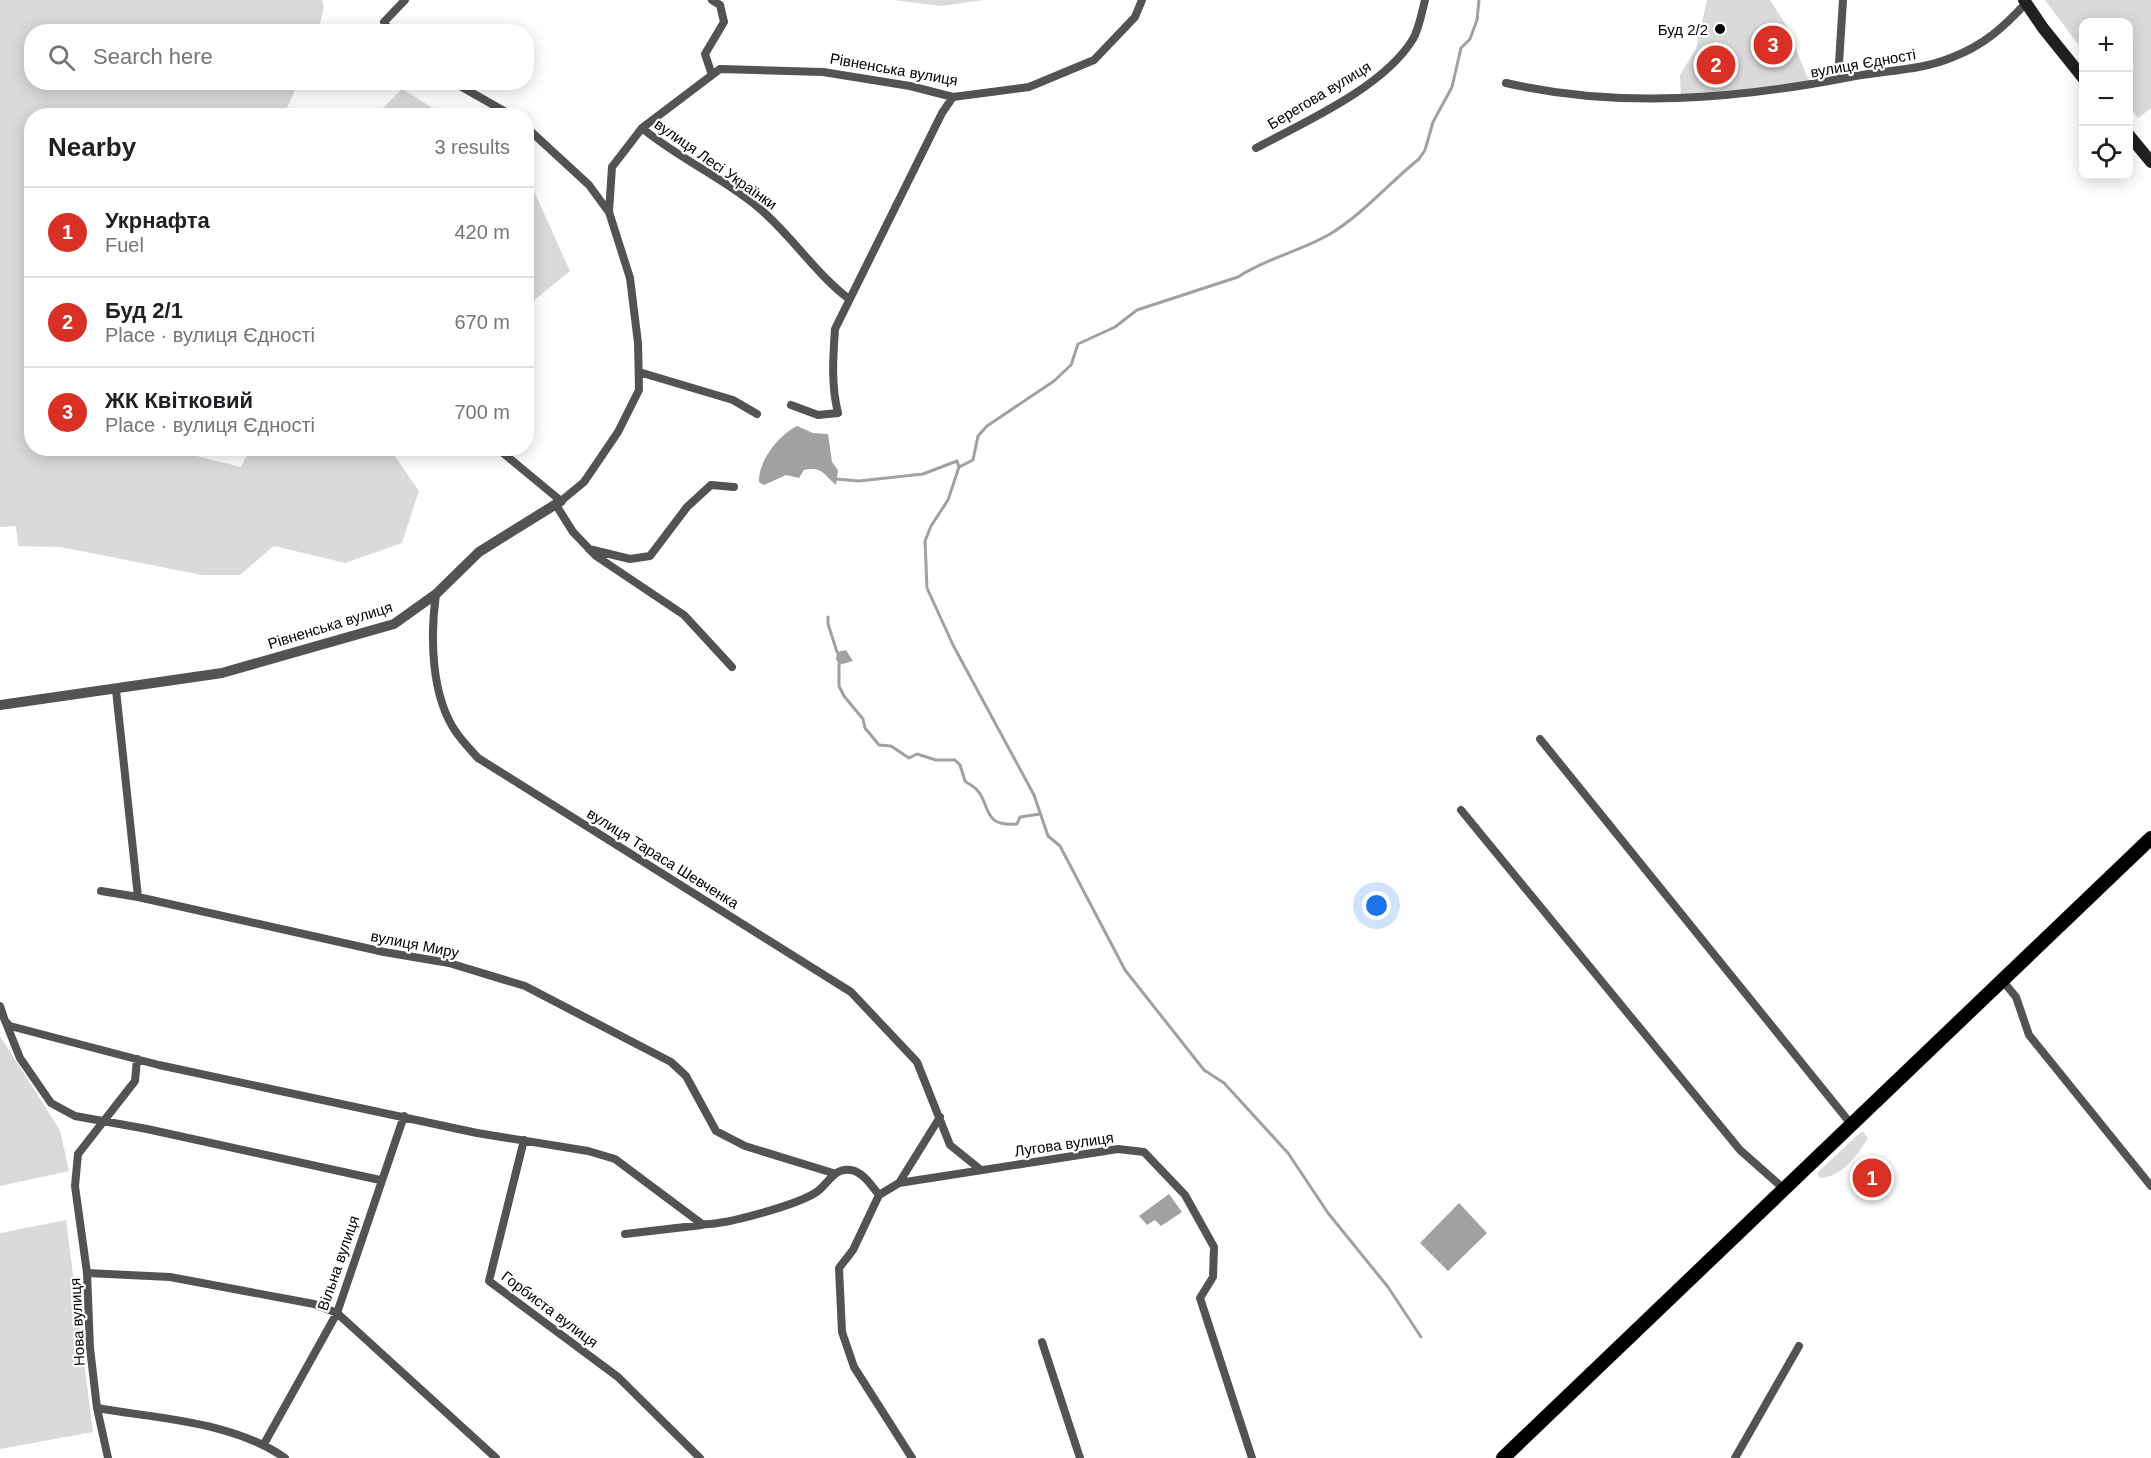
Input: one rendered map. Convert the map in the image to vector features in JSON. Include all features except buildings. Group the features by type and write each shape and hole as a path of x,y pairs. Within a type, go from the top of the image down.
{"main road":[{"path":"2025,2 2079,72"},
{"path":"2133,140 2151,162"},
{"path":"1503,1458 2151,838"}],"street":[{"path":"385,24 384,22 405,0"},
{"path":"712,0 720,5 724,22 705,54 712,75"},
{"name":"Рівненська вулиця","path":"0,705 222,673 394,624 436,594 480,552 559,503 584,482 618,432 639,390 638,343 630,278 609,212 612,167 642,128 720,69 823,72 910,86 953,97 1029,87 1094,60 1135,17 1142,0"},
{"name":"Берегова вулиця","path":"1256,148 1372,82 1401,56 1415,37 1425,0"},
{"path":"1838,80 1842,0"},
{"name":"вулиця Єдності","path":"1506,83 1555,94 1627,99 1724,96 1811,86 1903,70 1954,57 1996,35 2025,2"},
{"path":"467,90 499,108"},
{"path":"791,405 818,415 838,413 832,364 835,329 942,113 953,97"},
{"name":"вулиця Лесі Українки","path":"642,128 666,148 758,206 789,235 831,285 849,299"},
{"path":"534,134 589,184 609,212"},
{"path":"639,372 733,400 757,414"},
{"path":"506,456 559,503 573,532 589,548 659,600 684,615 732,667"},
{"path":"589,548 630,559 650,556 687,507 711,485 735,487"},
{"name":"вулиця Тараса Шевченка","path":"436,594 432,648 443,704 455,731 478,758 850,993 917,1062 950,1144 981,1170"},
{"path":"116,690 138,897"},
{"path":"1539,739 1851,1124"},
{"path":"1461,810 1740,1150 1784,1189"},
{"name":"вулиця Миру","path":"101,891 138,897 384,952 449,963 525,986 671,1062 686,1076 716,1131 745,1146 833,1173 851,1170 864,1178 879,1195"},
{"path":"2002,980 2016,997 2030,1035 2151,1186"},
{"path":"0,1006 20,1058 51,1103 75,1116 380,1180"},
{"path":"5,1022 10,1026 137,1059 477,1133 588,1151 615,1159 693,1220 709,1225"},
{"name":"Нова вулиця","path":"108,1458 97,1408 90,1348 87,1273 75,1186 78,1154 135,1081 137,1059"},
{"name":"Вільна вулиця","path":"264,1444 337,1313 380,1180 404,1116"},
{"path":"912,1458 854,1367 842,1332 839,1268 853,1250 879,1195 900,1183 939,1118"},
{"name":"Горбиста вулиця","path":"524,1140 489,1281 618,1377 700,1458"},
{"name":"Лугова вулиця","path":"900,1183 1118,1149 1144,1152 1185,1195 1214,1247 1213,1276 1200,1298 1252,1458"},
{"path":"625,1234 709,1225 794,1203 818,1191 833,1173"},
{"path":"87,1273 170,1277 314,1304 337,1313 496,1458"},
{"path":"1042,1342 1080,1458"},
{"path":"1735,1458 1798,1346"},
{"path":"97,1408 211,1428 264,1444 285,1458"}],"shaded area":[{"path":"0,0 322,0 324,7 320,24 24,24 24,90 295,90 286,108 24,108 24,456 196,456 241,467 246,456 395,456 419,491 402,543 345,563 274,546 240,575 202,575 60,547 18,546 16,526 0,527"},
{"path":"892,0 983,0 942,6"},
{"path":"1707,0 1770,0 1786,25 1811,86 1681,98 1680,75 1696,49"},
{"path":"2045,0 2151,0 2151,108 2138,118 2133,112 2133,18 2079,18 2079,46"},
{"path":"404,90 433,108 383,108"},
{"path":"534,191 570,271 534,300"},
{"path":"797,426 813,433 828,434 832,462 838,470 836,485 822,472 815,469 804,470 799,478 786,475 764,485 759,482 762,466 771,449"},
{"path":"846,650 853,661 839,665 836,659 837,652"},
{"path":"0,1036 60,1130 69,1171 0,1186"},
{"path":"1862,1131 1868,1138 1854,1158 1842,1170 1820,1178 1817,1173"},
{"path":"1169,1194 1182,1212 1161,1226 1155,1220 1147,1225 1139,1216"},
{"path":"1459,1203 1487,1233 1448,1271 1420,1243"},
{"path":"66,1220 93,1432 0,1449 0,1233"}],"waterway":[{"path":"1421,1337 1388,1287 1328,1213 1288,1153 1224,1083 1204,1070 1125,970 1060,846 1048,836 1034,795 953,645 927,588 925,541 931,526 948,500 959,467 973,460 978,436 987,426 1054,381 1071,365 1078,344 1115,327 1137,310 1238,277 1330,234 1354,217 1419,159 1425,150 1433,122 1452,87 1461,48 1470,39 1477,20 1479,0"},
{"path":"836,479 859,481 923,474 957,461 959,467"},
{"path":"828,617 837,652"},
{"path":"839,665 839,686 844,696 863,719 865,728 879,745 891,746 909,758 917,754 936,760 955,760 960,765 965,781 977,790 992,818 998,822 1017,824 1020,817 1040,814"}],"place":[{"name":"Буд 2/2","path":"1720,29"},
{"name":"ЖК Квітковий","path":"1773,45"},
{"name":"Буд 2/1","path":"1716,65"},
{"name":"Укрнафта","path":"1872,1178"}]}
